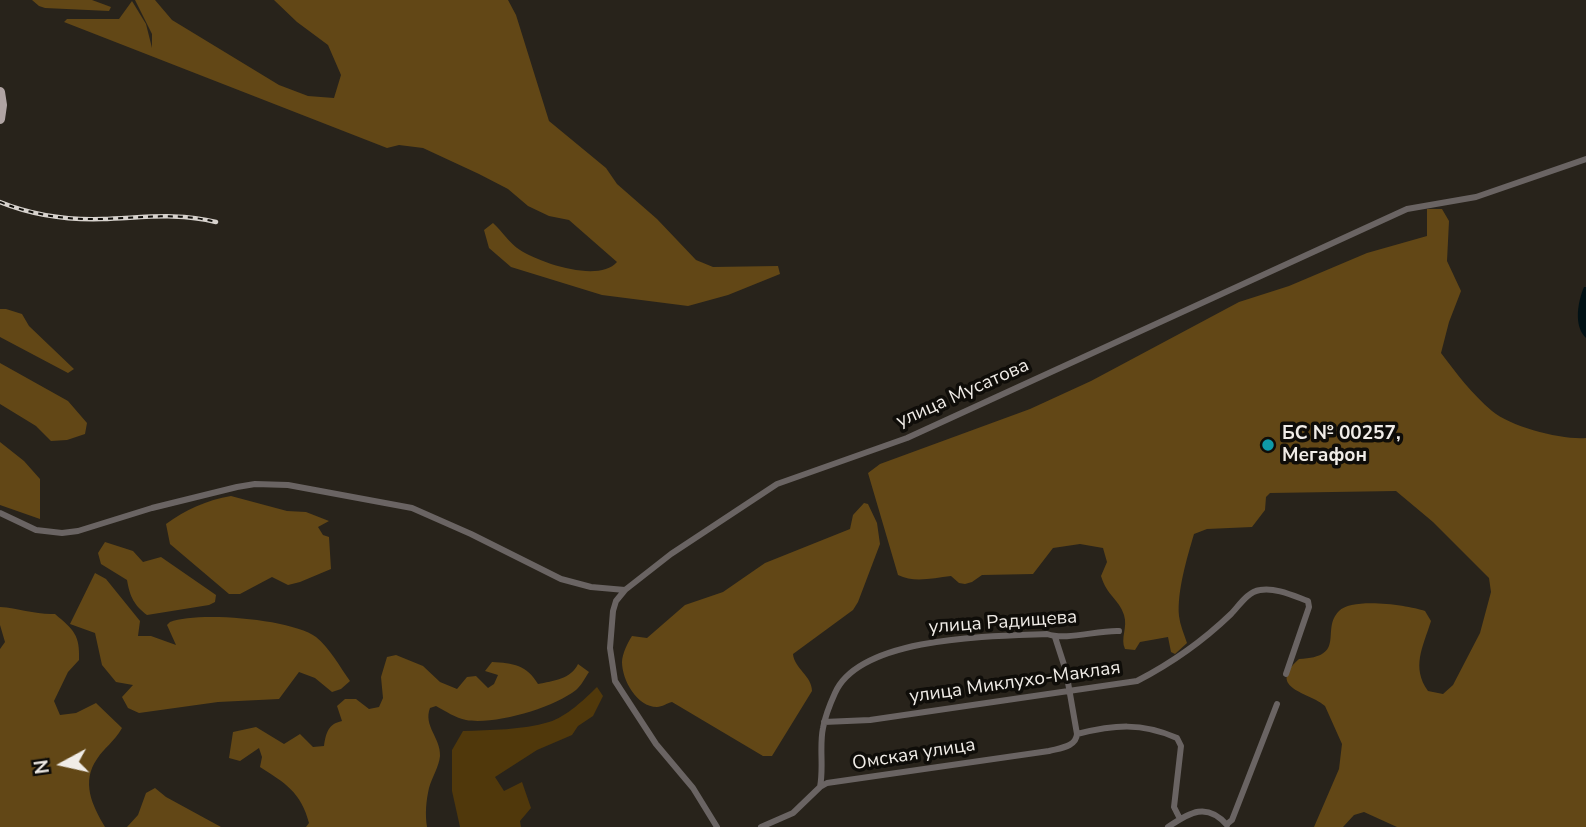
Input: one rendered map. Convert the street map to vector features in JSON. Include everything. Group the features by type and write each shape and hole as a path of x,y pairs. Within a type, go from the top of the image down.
{"main road":[{"path":"0,92 0,120"}],"street":[{"name":"улица Мусатова","path":"717,827 693,788 656,744 615,681 610,648 613,611 617,601 625,590 671,554 777,484 907,438 1407,209 1476,197 1586,159"},
{"path":"0,513 36,530 62,533 78,531 211,492 255,484 288,485 412,508 561,579 591,587 625,590"},
{"name":"улица Миклухо-Маклая","path":"824,722 870,720 1137,681 1185,650 1231,614 1244,599 1259,590 1283,593 1308,601 1309,607 1286,674"},
{"name":"улица Радищева","path":"820,787 824,722 840,683 856,667 869,660 939,642 986,636 1047,634 1055,637 1105,630 1119,631"},
{"path":"1055,637 1070,691 1077,734"},
{"path":"1168,827 1180,819 1208,811 1215,813 1227,825 1232,820 1277,704"},
{"name":"Омская улица","path":"820,787 827,783 1049,751 1072,744 1077,734 1106,727 1126,726 1177,738 1181,746 1174,807 1180,819"},
{"path":"761,827 793,813 820,787"}],"shaded area":[{"path":"32,0 92,0 111,7 109,11 45,8"},
{"path":"135,0 155,0 172,20 279,85 308,96 334,98 341,75 328,45 297,22 274,0 508,0 516,15 549,121 606,168 617,184 657,219 696,260 713,267 778,266 780,274 728,295 688,306 602,295 511,267 489,248 484,230 493,223 520,250 555,265 597,271 617,262 569,220 549,216 528,206 508,189 423,148 399,145 387,148 64,22 67,19 119,19 132,1 146,24 152,48 152,34"},
{"path":"1427,209 1442,209 1449,221 1447,261 1461,291 1441,353 1471,390 1501,417 1537,431 1564,437 1586,438 1586,827 1397,827 1364,812 1354,815 1343,827 1314,827 1339,769 1342,744 1325,706 1288,683 1290,669 1299,659 1314,657 1328,648 1334,618 1346,607 1367,603 1406,606 1425,611 1431,621 1420,657 1420,674 1428,691 1443,694 1453,685 1480,633 1491,592 1489,578 1433,522 1396,491 1270,493 1266,497 1265,510 1252,527 1207,529 1194,534 1183,575 1179,606 1180,623 1187,643 1175,654 1171,652 1168,637 1140,642 1135,650 1125,649 1124,615 1101,576 1107,562 1103,548 1080,544 1053,548 1033,574 982,575 965,584 959,583 951,576 917,579 898,575 868,473 880,464 1030,409 1091,381 1239,302 1289,286 1367,253 1427,236"},
{"path":"1586,287 1586,338 1578,320"},
{"path":"0,309 22,314 29,326 74,369 68,373 0,337"},
{"path":"0,363 68,401 87,423 85,434 67,440 51,441 36,426 0,404"},
{"path":"0,442 24,461 40,479 40,519 0,505"},
{"path":"231,496 287,511 306,512 329,521 318,527 323,535 329,537 331,569 288,585 272,577 240,594 229,594 170,544 166,524 197,506"},
{"path":"864,503 868,504 877,523 880,544 853,610 793,654 812,691 772,756 763,756 672,702 657,707 637,698 625,677 622,662 632,636 647,638 685,605 723,592 765,563 850,529 853,515"},
{"path":"105,542 133,551 143,562 161,557 216,595 215,602 147,615 133,600 127,580 101,564 98,553"},
{"path":"95,573 106,579 140,621 138,636 151,636 176,645 167,625 170,622 201,617 267,621 316,637 350,681 341,689 332,692 315,678 299,672 279,699 218,702 139,713 128,708 122,697 133,685 116,682 102,665 95,633 70,624"},
{"path":"0,607 55,614 67,624 77,639 79,660 68,672 54,701 60,715 76,713 96,703 122,728 97,759 90,776 90,793 105,827 0,827 0,649 5,642 0,625"},
{"path":"396,655 423,666 440,682 457,689 467,677 476,676 488,688 494,684 498,675 485,671 492,662 519,666 538,684 566,676 578,664 589,672 578,688 566,697 523,714 478,721 454,716 436,706 430,708 430,726 438,743 440,756 428,793 427,827 306,827 309,823 306,812 297,796 260,767 262,757 259,748 240,761 229,758 233,732 256,727 284,744 300,734 313,747 324,746 328,730 342,721 337,706 345,699 356,699 369,709 379,707 383,698 381,677 387,657"},
{"path":"597,687 603,696 593,716 578,726 572,735 537,750 495,777 504,791 522,782 531,808 520,821 521,827 460,827 452,791 452,750 463,731 517,728 549,722 568,712"},
{"path":"155,788 166,797 221,827 127,827 138,815 146,793"}],"railway":[{"path":"0,202 37,213 76,219 173,216 216,222"}],"place":[{"name":"БС № 00257, Мегафон","path":"1268,445"}]}
